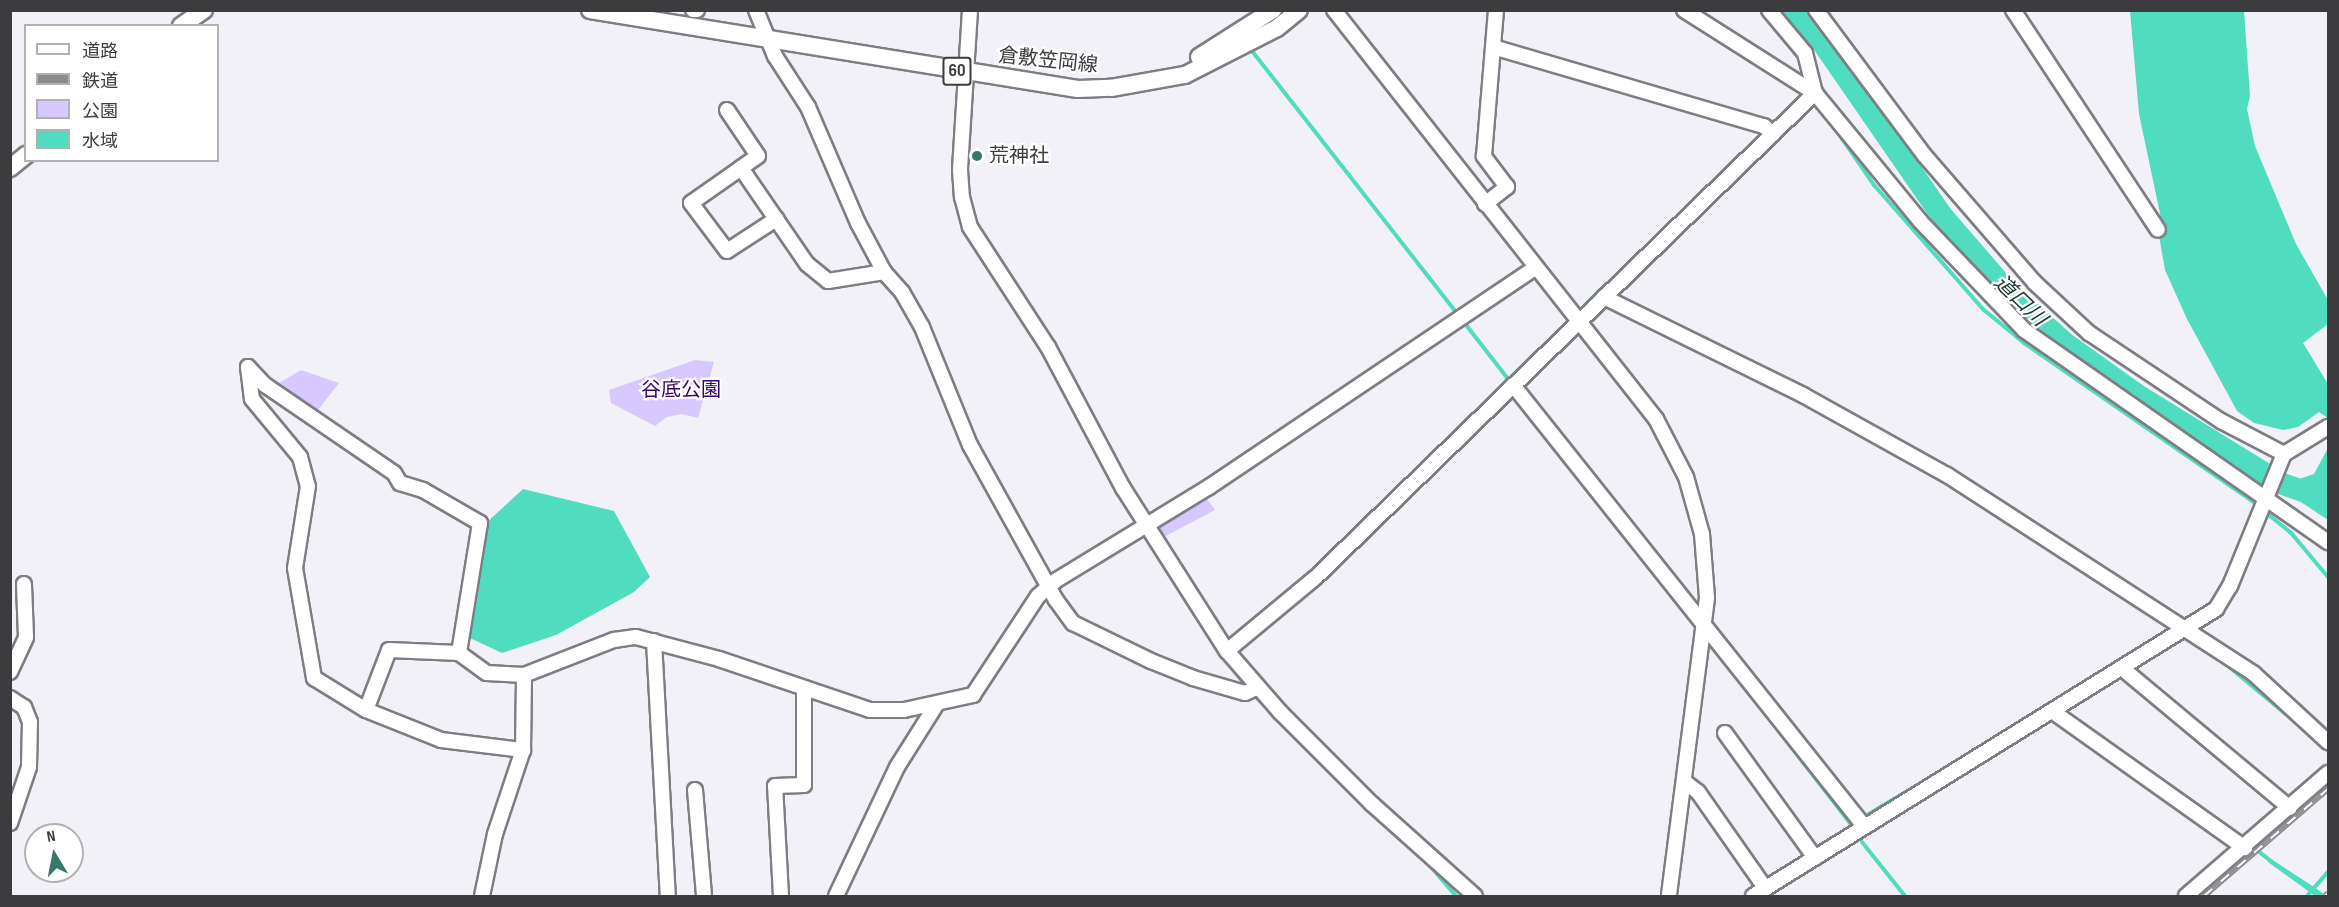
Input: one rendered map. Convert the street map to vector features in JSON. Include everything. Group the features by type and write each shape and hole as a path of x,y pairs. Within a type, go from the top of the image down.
{"main road":[{"path":"184,24 204,10"},
{"name":"倉敷笠岡線","path":"590,10 965,73 1078,89 1146,82 1185,75 1227,56 1299,10"},
{"name":"倉敷笠岡線","path":"1146,82 1221,46 1273,10"},
{"path":"10,168 24,157"}],"street":[{"path":"756,10 768,40 808,107 858,223 884,272 902,292 922,327 970,445 1048,587 1073,623 1193,678 1253,690"},
{"path":"970,10 960,184 970,227 1048,347 1112,469 1146,528 1253,690 1372,804 1475,897"},
{"path":"1334,10 1534,268 1656,419 1686,477 1705,554 1705,624 1669,897"},
{"path":"1485,204 1507,187 1484,156 1496,10"},
{"path":"1684,10 1813,95 1920,221 2024,330 2261,505 2328,542"},
{"path":"1769,10 1805,53 1813,95"},
{"path":"1816,10 1925,156 2035,283 2089,333 2282,459"},
{"path":"2013,10 2158,230"},
{"path":"1493,44 1770,132"},
{"path":"1227,651 1315,578 1770,132 1813,95"},
{"path":"726,110 758,156 691,203 727,251 776,219"},
{"path":"741,168 807,264 828,280 884,272"},
{"path":"366,710 389,650 459,653 488,673 524,675 614,640 636,637 881,712 936,705 973,695 1019,623 1048,587 1146,528 1534,268"},
{"path":"1601,300 1904,450 2253,673 2328,742"},
{"path":"459,653 480,523 423,490 400,483 394,473 265,385 248,368 252,399 300,457 308,486 295,568 314,678 366,710 441,740 523,750"},
{"path":"1513,385 1860,822"},
{"path":"1753,897 1763,885 1813,855 1860,822 2123,669 2184,631 2224,601 2261,505 2282,459 2323,430"},
{"path":"10,672 26,636 24,584"},
{"path":"654,641 668,897"},
{"path":"2123,669 2287,806"},
{"path":"482,897 495,834 523,750 524,675"},
{"path":"781,897 776,786 804,785 804,688"},
{"path":"10,698 24,707 30,722 29,767 10,823"},
{"path":"836,897 897,767 936,705"},
{"path":"2052,711 2244,844"},
{"path":"1725,733 1813,855"},
{"path":"2186,897 2287,806 2328,773"},
{"path":"1685,782 1698,792 1763,885"},
{"path":"695,790 704,897"}],"green space":[{"name":"谷底公園","path":"695,360 714,362 698,418 682,414 667,417 655,426 611,403 609,390"},
{"path":"301,370 339,383 314,415 274,386"},
{"path":"1205,496 1215,510 1162,538 1160,528"}],"water":[{"path":"2130,11 2244,11 2250,96 2247,109 2255,146 2296,244 2328,300 2328,324 2303,343 2328,384 2328,418 2319,412 2298,427 2283,430 2254,423 2237,411 2187,319 2165,270 2158,230 2162,223 2139,114"},
{"path":"2328,448 2328,520 2292,496 2275,491 2281,475 2296,480 2314,474"},
{"path":"523,489 614,511 650,577 634,592 556,635 502,653 470,638 484,525"},
{"path":"2271,859 2326,896 2315,896 2268,862"}],"waterway":[{"path":"1486,46 1489,10"},
{"name":"道口川","path":"1792,10 1820,39 1943,217 2008,292 2066,344 2136,394 2280,483 2328,500"},
{"path":"1252,51 1458,315"},
{"path":"1826,115 1874,185 1984,310 2024,343 2259,506"},
{"path":"1492,189 1499,184"},
{"path":"1587,303 1685,210"},
{"path":"1463,321 1509,380"},
{"path":"1305,578 1560,329"},
{"path":"1888,435 1929,457"},
{"path":"2264,511 2292,534 2328,577"},
{"path":"1220,653 1247,687"},
{"path":"2222,661 2304,729"},
{"path":"1734,673 1854,828"},
{"path":"1252,693 1272,713"},
{"path":"1862,818 2049,707"},
{"path":"2321,744 2328,751"},
{"path":"2233,831 2272,862"},
{"path":"1862,842 1905,896"},
{"path":"1424,859 1456,896"},
{"path":"2307,896 2328,872"}],"railway":[{"path":"2204,896 2328,789"},
{"path":"2325,896 2328,893"}],"place":[{"name":"荒神社","path":"977,156"}]}
